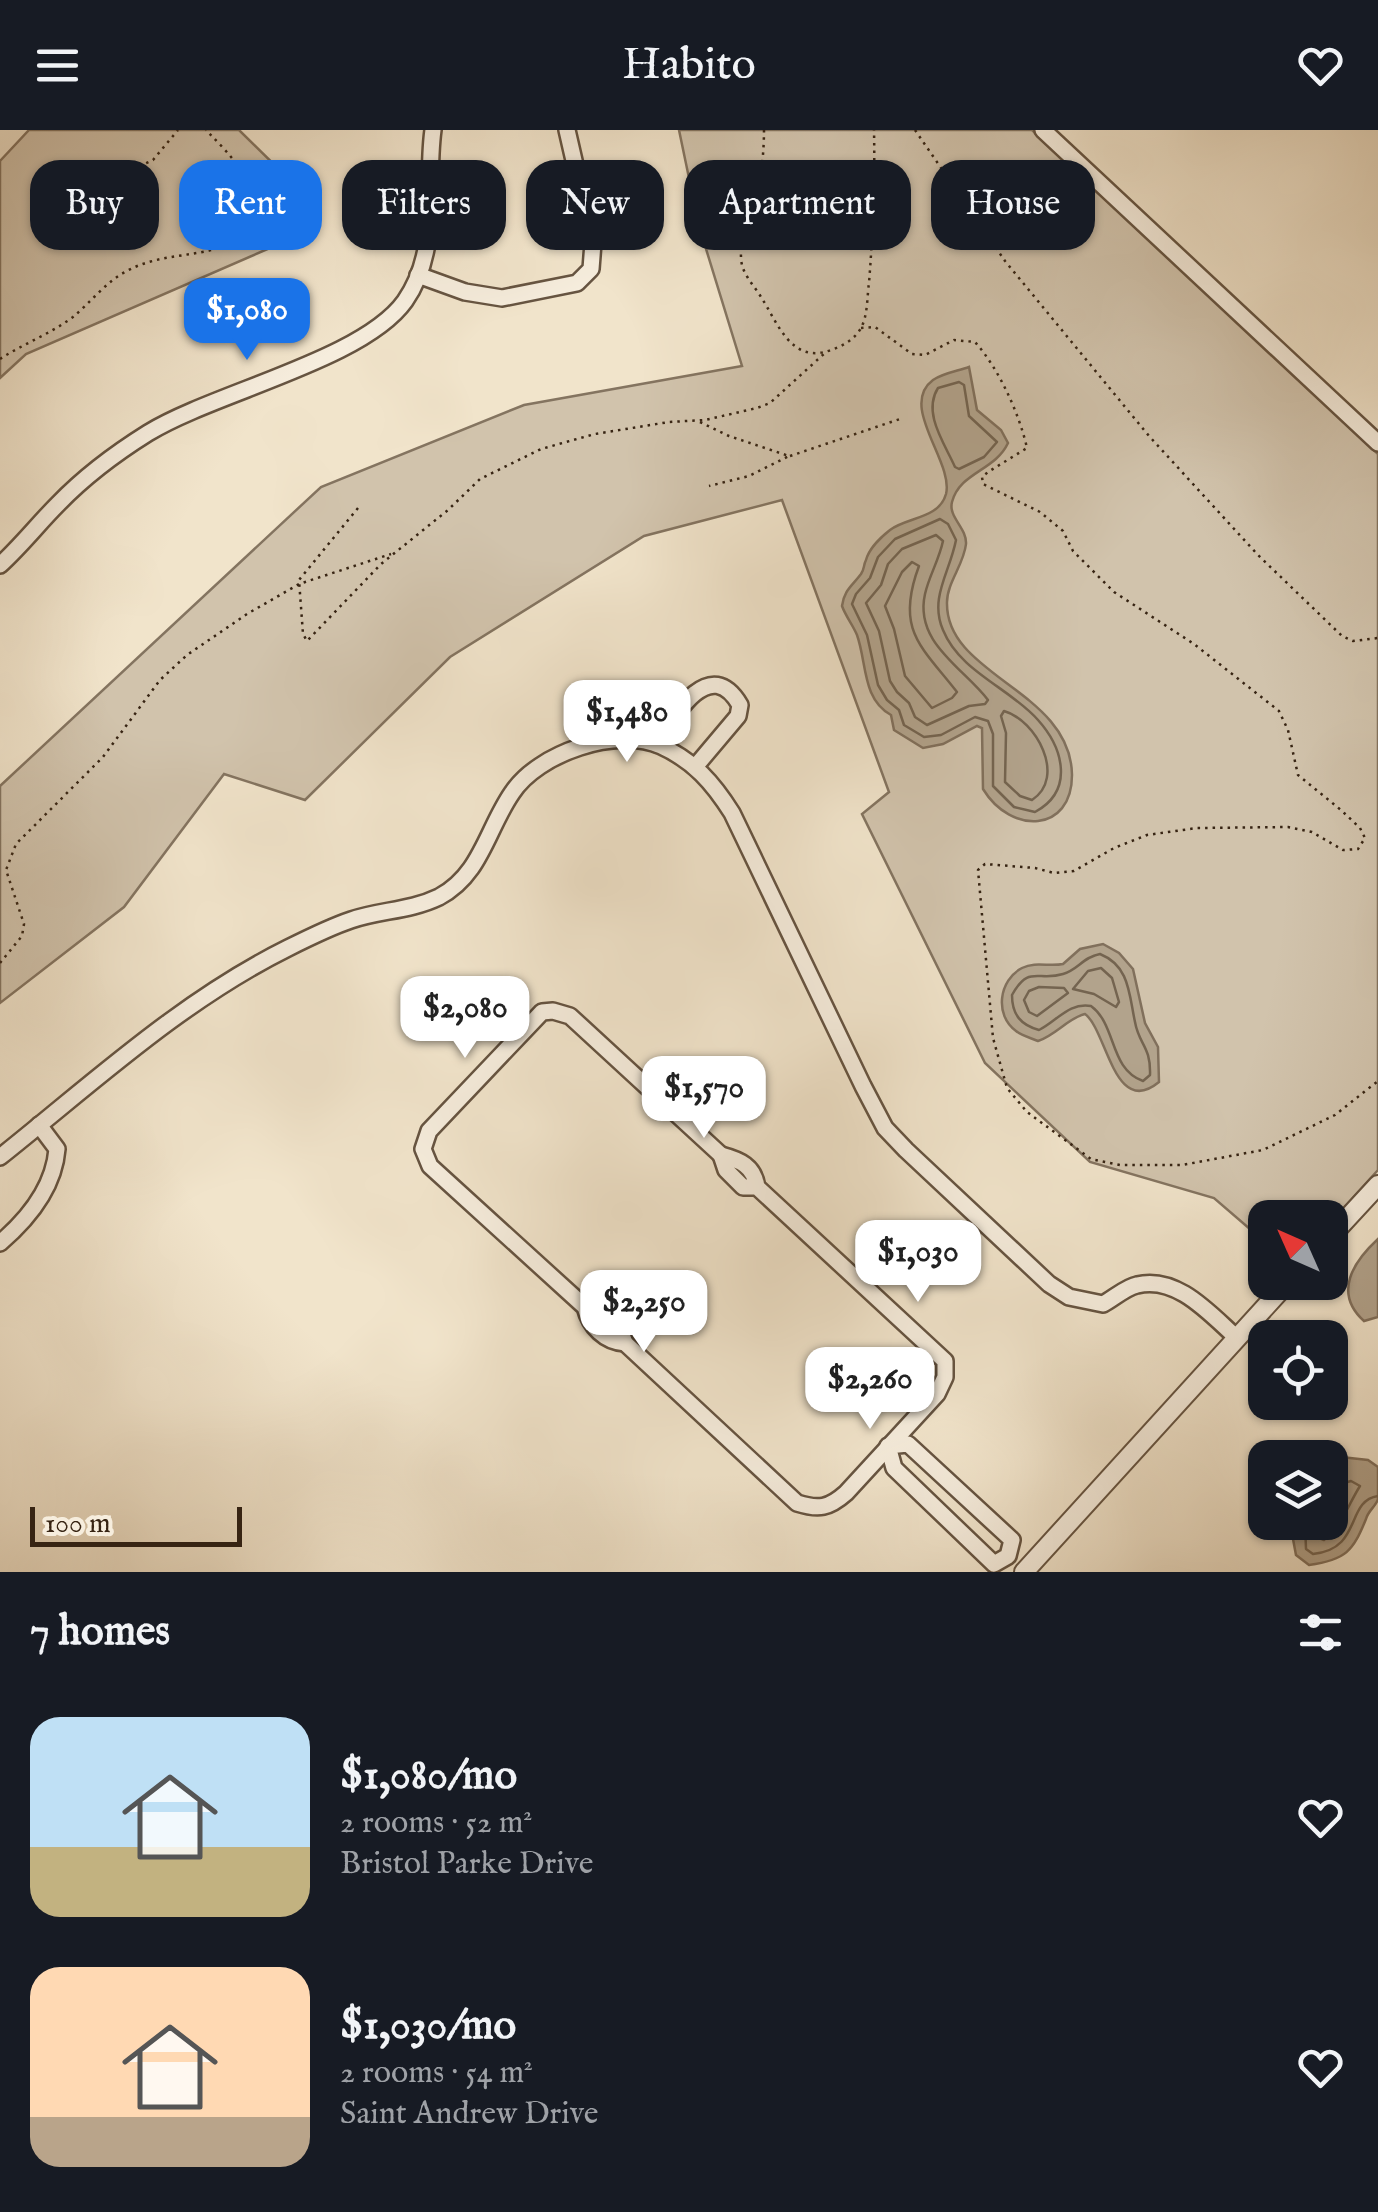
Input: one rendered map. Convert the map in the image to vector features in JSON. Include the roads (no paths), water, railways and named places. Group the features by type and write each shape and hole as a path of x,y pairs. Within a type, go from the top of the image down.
{"street":[{"path":"0,566 59,503 102,465 146,434 192,410 345,347 379,328 405,302 418,275 432,216 433,130"},
{"path":"418,275 465,292 502,298 578,284 591,269 593,242 567,130"},
{"path":"1043,130 1378,443"},
{"path":"657,744 700,690 713,682 732,690 740,705 738,716 695,767"},
{"path":"0,1157 223,982 352,920 407,909 458,884 474,866 513,790 536,768 564,752 603,740 657,744 712,782 732,812 886,1128 1049,1284 1070,1297 1103,1304 1136,1285 1171,1286 1194,1300 1237,1338"},
{"path":"888,1446 894,1468 994,1564 1008,1556 1012,1540 908,1444 888,1446 831,1506 814,1509 798,1504 625,1343 611,1342 600,1333 585,1307 430,1166 423,1149 429,1131 542,1012 570,1016 722,1155 740,1160 755,1174 756,1187 945,1361 945,1377 937,1394 888,1446"},
{"path":"0,1243 30,1211 56,1169 57,1149 40,1126"},
{"path":"1348,1218 1378,1185"},
{"path":"1008,1556 1024,1572 1272,1300"}],"water":[{"path":"969,367 977,410 1001,430 1008,443 995,460 962,484 952,502 966,544 947,602 952,627 966,648 1031,702 1052,723 1066,746 1072,775 1069,794 1062,808 1038,821 1009,814 983,789 982,728 977,726 943,744 923,748 894,730 891,715 870,690 857,635 842,606 879,540 897,526 930,513 942,502 946,481 921,404 924,391 933,380"},
{"path":"1103,944 1119,953 1133,969 1145,1023 1158,1047 1159,1082 1144,1090 1132,1089 1122,1081 1085,1014 1038,1041 1016,1031 1004,1016 1004,989 1014,973 1032,965 1063,964 1080,949"},
{"path":"1378,1239 1378,1317 1364,1321 1350,1300 1348,1289 1361,1258"},
{"path":"1348,1458 1368,1460 1378,1467 1378,1499 1346,1552 1309,1565 1296,1555 1293,1540 1348,1540"}]}
